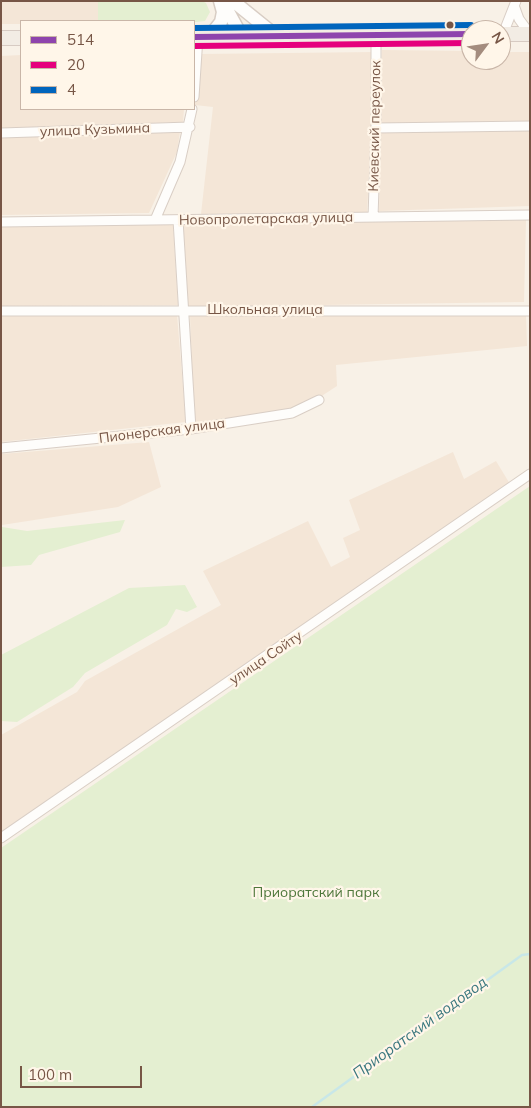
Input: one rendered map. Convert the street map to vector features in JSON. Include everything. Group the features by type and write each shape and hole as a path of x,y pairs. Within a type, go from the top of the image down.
{"main road":[{"path":"200,36 461,34"},
{"path":"511,34 530,34"},
{"path":"1,38 20,38"}],"street":[{"path":"222,1 241,36"},
{"path":"195,87 200,36 221,22 223,12 222,1"},
{"path":"236,4 244,16 241,36"},
{"path":"236,4 276,35"},
{"path":"509,20 516,5"},
{"path":"516,5 519,19 530,34"},
{"name":"Киевский переулок","path":"372,217 376,128 376,45 379,35"},
{"path":"155,220 180,162 190,127 192,110"},
{"path":"376,128 530,126"},
{"name":"улица Кузьмина","path":"1,133 190,127"},
{"name":"Новопролетарская улица","path":"1,222 530,215"},
{"path":"178,220 191,429"},
{"name":"Школьная улица","path":"1,310 530,310"},
{"name":"Пионерская улица","path":"1,448 191,429 292,413 320,400"},
{"name":"улица Сойту","path":"1,838 432,544 530,474"}],"shaded area":[{"path":"1,1 98,1 98,20 20,20 20,24 1,24"},
{"path":"382,50 461,51 461,70 511,70 511,52 530,52 530,123 381,125"},
{"path":"375,52 367,213 201,214 213,107 195,105 200,54"},
{"path":"20,55 20,110 184,110 183,122 1,128 1,56"},
{"path":"530,131 530,206 379,211 381,132"},
{"path":"180,132 177,152 149,213 1,215 1,137"},
{"path":"526,220 524,302 185,307 181,224"},
{"path":"173,224 178,305 1,306 1,226"},
{"path":"526,314 527,346 336,365 337,386 300,410 194,423 190,315"},
{"path":"1,315 177,315 186,422 1,442"},
{"path":"149,442 161,487 118,507 2,525 1,454"},
{"path":"453,452 464,479 496,461 510,484 1,832 1,735 77,692 85,681 221,605 203,571 308,521 331,567 350,557 343,538 360,530 349,500"}],"green space":[{"path":"98,1 202,1 206,3 210,12 205,21 196,22 195,20 98,20"},
{"name":"Приоратский парк","path":"530,486 530,1107 1,1107 1,848"},
{"path":"125,520 120,532 39,555 31,565 1,567 1,525 2,527 27,531"},
{"path":"185,585 197,607 187,612 176,609 167,625 85,673 73,687 17,722 1,721 1,655 129,588"}],"waterway":[{"name":"Приоратский водовод","path":"312,1107 522,955 530,954"}],"transit line":[{"name":"4","path":"195,28 461,25"},
{"name":"514","path":"195,37 461,34"},
{"name":"20","path":"195,46 461,43"}]}
